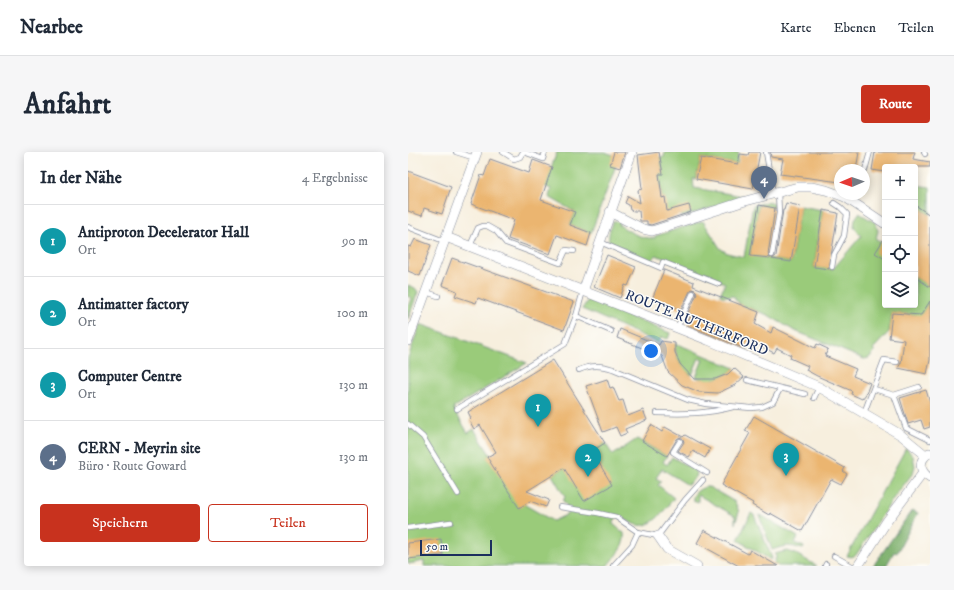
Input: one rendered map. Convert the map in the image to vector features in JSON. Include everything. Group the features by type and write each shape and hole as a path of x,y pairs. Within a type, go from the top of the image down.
{"street":[{"path":"583,291 632,152"},
{"path":"408,341 476,155"},
{"path":"610,212 643,229 652,231 742,202 798,187 811,187 826,190 845,197 882,222"},
{"name":"ROUTE RUTHERFORD","path":"445,239 470,246 677,328 819,387 901,435 923,453 927,454"},
{"path":"858,566 887,521 927,476 921,468 921,463 927,454"},
{"path":"658,536 667,549 697,566"}],"lane":[{"path":"456,152 476,155"},
{"path":"503,152 514,159 520,157 523,152 543,159 545,152"},
{"path":"766,152 776,193 778,214 772,255"},
{"path":"867,164 870,152"},
{"path":"832,267 834,255 844,236 847,214 834,203"},
{"path":"470,246 478,228 487,226 496,231 506,243 560,263 566,250 574,251"},
{"path":"408,227 445,239"},
{"path":"600,242 661,268 663,262 718,284"},
{"path":"457,409 565,344 576,316 583,291"},
{"path":"426,292 438,296"},
{"path":"677,328 693,293"},
{"path":"576,316 612,331"},
{"path":"864,413 884,360 897,362"},
{"path":"579,370 587,367 601,366 613,369 688,400 706,404 751,408 762,407 773,402 780,389"},
{"path":"747,380 805,394"},
{"path":"814,398 819,387"},
{"path":"874,389 894,395 919,387"},
{"path":"894,395 906,428 930,440"},
{"path":"657,414 697,414 716,412 736,406"},
{"path":"408,424 423,438 458,494"},
{"path":"680,440 673,452 707,473"},
{"path":"560,507 598,513 616,518 638,532 658,536 685,500 703,480"},
{"path":"408,528 451,522"},
{"path":"613,566 632,545 638,532"},
{"path":"834,556 852,566"}],"green space":[{"path":"557,152 605,152 619,157 591,233 570,225 575,212 549,197 551,189 544,186"},
{"path":"665,152 739,152 737,164 701,158 696,179 693,179 694,188 743,196 743,198 682,217 681,215 664,212 662,203 666,203 665,198 662,198 659,174 663,173 660,157 664,157"},
{"path":"918,185 930,187 930,215 918,207"},
{"path":"769,201 773,204 774,208 759,205 750,255 791,262 800,206 823,210 814,267 833,269 861,236 854,227 855,219 859,213 876,223 878,231 876,239 882,243 882,308 918,308 918,279 930,287 930,301 918,320 916,315 892,313 889,332 873,349 875,351 869,358 864,359 793,330 768,315 738,304 739,302 735,300 735,297 725,297 720,295 725,283 656,255 652,261 650,261 609,242 613,221 620,223 619,225 636,234 655,238 655,236 703,221 720,248 727,253 744,257 753,206"},
{"path":"408,285 415,288 418,292 408,319 408,307 411,298 408,296"},
{"path":"588,300 670,333 668,339 661,337 659,343 582,309"},
{"path":"420,324 527,363 453,408 468,433 474,429 520,502 553,521 568,514 566,504 563,501 565,497 552,475 605,443 613,455 637,439 667,456 663,462 667,465 672,457 694,470 697,473 696,477 688,485 662,469 656,478 661,481 658,485 674,498 657,518 646,525 634,524 618,515 613,524 624,533 624,538 622,547 607,566 424,566 424,561 408,564 408,358"},
{"path":"675,343 735,368 722,377 706,380 696,377 703,359 699,358 692,375 688,373 679,362"},
{"path":"906,448 913,456 915,466 913,473 895,496 856,555 851,557 847,556"},
{"path":"705,487 709,487 735,502 739,512 735,524 735,516 698,495 698,502 693,500 696,492"},
{"path":"912,510 918,513 897,553 894,552 886,566 873,566"},
{"path":"751,513 754,515 772,558 771,560 738,540"},
{"path":"759,515 798,537 795,543 804,547 803,549 788,546 772,550"},
{"path":"788,551 817,566 778,566 774,564 776,557 775,554"}],"building":[{"path":"614,152 625,152 620,168 610,165"},
{"path":"659,152 663,174 659,174 662,198 665,197 667,211 689,205 691,212 651,225 647,224 647,221 640,221 639,211 630,210 629,205 625,203 628,196 640,203 638,190 642,189 638,155"},
{"path":"749,152 760,152 753,189 696,179 701,158 738,164 740,154 748,155"},
{"path":"770,152 859,152 857,164 834,164 834,181 780,174 783,159 771,157"},
{"path":"875,152 915,152 913,159 930,162 930,167 918,167 918,164 882,164 882,172 872,170"},
{"path":"490,159 529,173 533,160 552,167 541,200 575,212 570,225 591,233 587,246 557,235 550,254 508,239 514,220 471,204 481,175 484,176"},
{"path":"408,171 451,187 442,214 424,208 422,216 408,211"},
{"path":"786,203 800,206 791,262 772,259 776,256 783,210"},
{"path":"759,205 775,208 768,254 771,258 750,256"},
{"path":"918,207 930,215 930,287 918,279"},
{"path":"823,210 838,213 829,269 814,267"},
{"path":"415,239 431,245 420,276 408,271 408,246 411,247"},
{"path":"882,242 882,257 875,253"},
{"path":"607,255 636,267 628,286 625,285 620,298 594,287"},
{"path":"452,258 574,302 564,330 478,298 476,303 455,296 457,291 442,285"},
{"path":"664,270 694,282 693,286 759,312 755,324 771,333 773,327 815,348 817,344 828,349 825,356 856,369 853,376 870,383 866,394 862,399 851,394 852,391 806,370 808,366 790,358 791,355 777,348 774,353 755,343 748,342 745,349 687,325 691,314 688,313 697,294 695,290 692,289 690,291 681,310 652,299"},
{"path":"930,301 930,360 927,374 898,368 901,363 904,340 889,338 892,313 921,315"},
{"path":"620,329 659,345 661,341 675,343 675,352 680,364 694,379 715,379 728,374 734,368 744,377 735,385 718,393 699,392 682,385 668,372 662,356 617,338"},
{"path":"553,360 605,443 592,451 612,485 584,501 564,468 527,491 549,500 546,507 530,501 519,508 487,457 496,452 480,425 474,429 469,420 471,418 468,412"},
{"path":"607,379 610,388 613,387 619,401 623,400 628,416 643,410 647,420 625,429 627,433 620,436 616,427 603,432 586,386"},
{"path":"926,390 930,403 930,427 924,429 921,420 908,424 900,398"},
{"path":"754,416 845,468 843,471 847,474 841,484 831,479 802,531 770,513 769,515 752,505 753,503 721,485 750,433 745,431"},
{"path":"651,425 662,432 665,427 683,437 685,435 710,449 705,458 693,451 689,457 678,451 684,442 680,437 677,439 667,456 642,441"},
{"path":"704,530 748,554 750,550 778,566 739,566 697,543"},
{"path":"441,539 443,555 408,559 408,543"}],"place":[{"name":"CERN - Meyrin site","path":"764,199"},
{"name":"Antiproton Decelerator Hall","path":"538,427"},
{"name":"Computer Centre","path":"786,476"},
{"name":"Antimatter factory","path":"588,477"}]}
